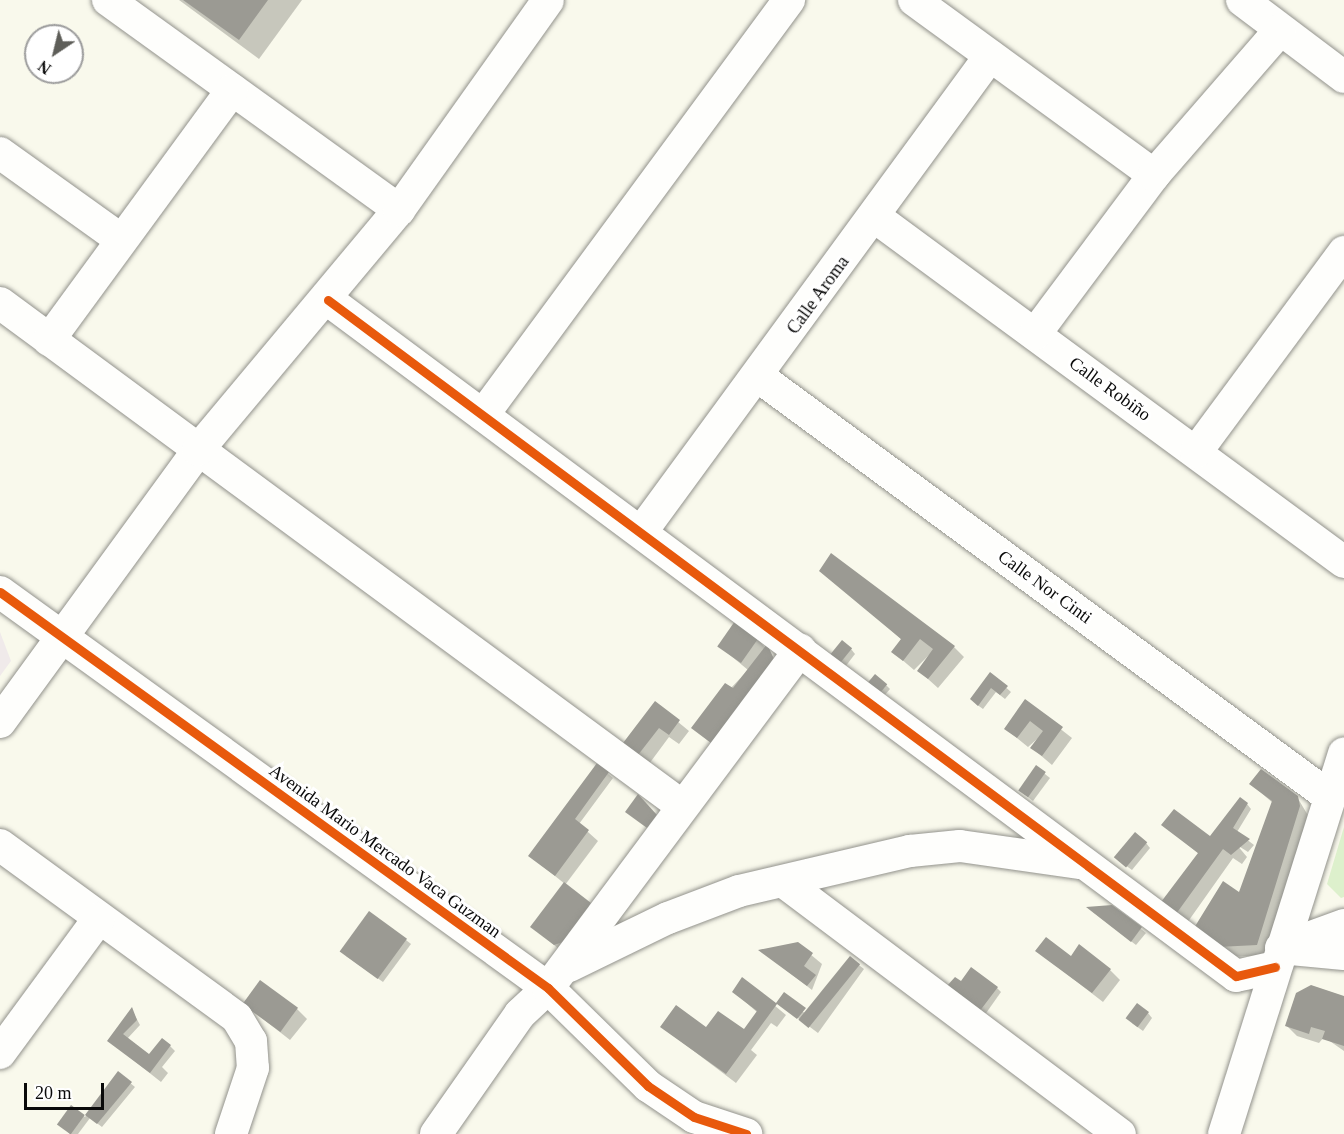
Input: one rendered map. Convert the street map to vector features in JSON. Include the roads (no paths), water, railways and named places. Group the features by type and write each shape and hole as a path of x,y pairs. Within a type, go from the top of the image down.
{"street":[{"path":"108,0 399,210"},
{"path":"0,722 65,640 198,450 328,300 399,210 548,0"},
{"path":"483,415 789,0"},
{"path":"914,0 1154,176"},
{"path":"1242,0 1344,77"},
{"path":"1035,334 1154,176 1280,30"},
{"name":"Calle Aroma","path":"642,531 759,376 990,56"},
{"path":"50,340 120,239 232,90"},
{"path":"0,153 120,239"},
{"name":"Calle Robiño","path":"875,217 1344,562"},
{"path":"1197,452 1344,252"},
{"path":"328,300 642,531 1236,976 1344,925"},
{"path":"0,303 682,806"},
{"name":"Calle Nor Cinti","path":"759,376 1330,797"},
{"name":"Avenida Mario Mercado Vaca Guzman","path":"0,592 65,640 555,979 613,1056 688,1125 746,1134"},
{"path":"436,1134 464,1098 520,1014 555,979 682,806 801,650"},
{"path":"1224,1134 1344,753"},
{"path":"0,845 237,1018 246,1033 254,1068 231,1134"},
{"path":"555,979 668,918 739,891 910,851 960,846 1089,866"},
{"path":"784,882 1120,1134"},
{"path":"0,1053 99,918"},
{"path":"1278,958 1344,954"},
{"path":"462,1134 464,1098"}]}
